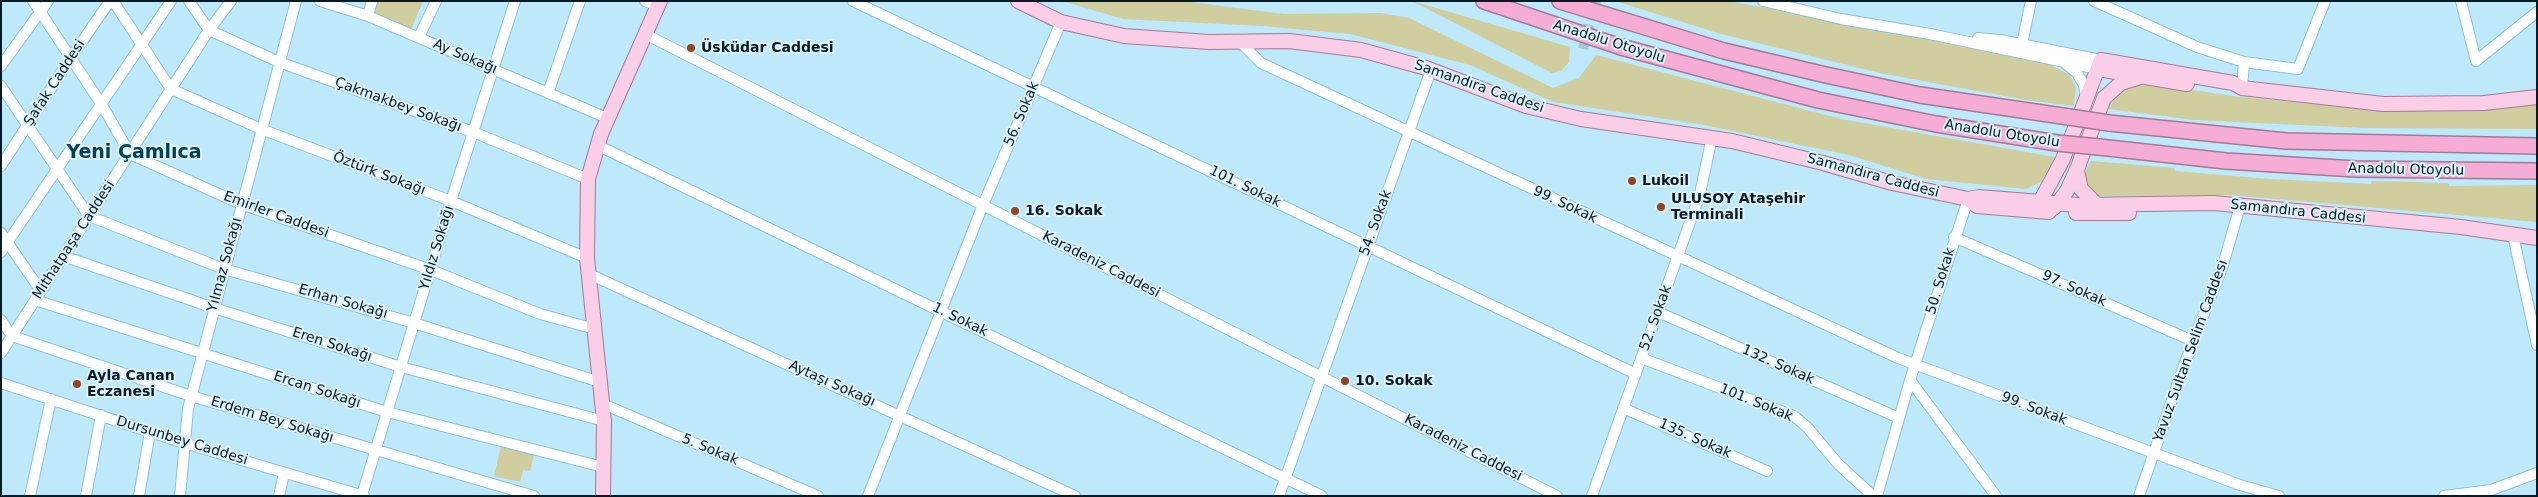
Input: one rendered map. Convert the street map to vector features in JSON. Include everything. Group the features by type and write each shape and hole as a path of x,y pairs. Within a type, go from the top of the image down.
{"highway":[{"name":"Anadolu Otoyolu","path":"1484,1 1621,47 1818,100 1936,124 2057,143 2226,162 2338,168 2537,171"},
{"name":"Anadolu Otoyolu","path":"1560,1 1724,51 1920,95 2109,123 2286,141 2537,146"}],"main road":[{"name":"Samandıra Caddesi","path":"1018,1 1060,22 1124,36 1209,42 1289,41 1361,50 1431,70 1526,106 1591,120 1712,137 1823,163 1892,183 1968,200 1979,197 2013,199 2047,207 2096,204 2214,202 2461,228 2537,238"},
{"path":"603,496 604,421 587,258 588,179 607,118 645,34 654,3"},
{"path":"2047,207 2052,181 2063,159 2100,64 2233,83 2242,88 2383,104 2458,104 2537,97"},
{"path":"2115,67 2140,77 2233,92 2242,88"},
{"path":"2096,204 2081,189 2077,171 2115,67"},
{"path":"2104,98 2121,83 2140,77"},
{"path":"2047,207 2067,191 2080,162"},
{"path":"2013,199 2032,196 2052,181"},
{"path":"1968,200 1977,206 2047,207 2101,214 2208,211 2240,206"}],"street":[{"path":"33,1 102,105 130,154"},
{"path":"1,66 41,14 48,1"},
{"path":"111,1 171,89"},
{"name":"Şafak Caddesi","path":"1,166 70,59 111,1"},
{"path":"1,252 171,1"},
{"path":"189,1 209,30"},
{"name":"Mithatpaşa Caddesi","path":"1,354 209,30 231,1"},
{"name":"Yılmaz Sokağı","path":"180,496 184,443 191,396 296,1"},
{"name":"Ay Sokağı","path":"320,1 368,16 607,118"},
{"path":"368,16 372,1"},
{"path":"419,37 436,1"},
{"name":"Yıldız Sokağı","path":"363,495 451,201 515,1"},
{"path":"548,92 580,1"},
{"name":"101. Sokak","path":"854,1 1636,374"},
{"path":"1763,1 1841,19 1930,34 2065,63 2100,64"},
{"path":"2022,44 2031,1"},
{"path":"2094,1 2197,47 2244,62 2298,69 2325,1"},
{"path":"2461,1 2476,61 2537,12"},
{"name":"56. Sokak","path":"983,205 1060,22"},
{"name":"Çakmakbey Sokağı","path":"209,30 279,62 473,132 588,179"},
{"name":"Karadeniz Caddesi","path":"645,34 1557,496"},
{"path":"1930,34 2022,44 2100,64"},
{"name":"99. Sokak","path":"1239,41 1261,63 1898,358 2240,486 2279,496"},
{"path":"2242,88 2244,62"},
{"path":"2065,63 2077,73 2084,85 2086,100"},
{"name":"54. Sokak","path":"1320,376 1431,70"},
{"path":"1,86 89,216"},
{"name":"Öztürk Sokağı","path":"171,89 261,129 451,201 587,258"},
{"name":"52. Sokak","path":"1592,496 1700,194 1712,137"},
{"name":"1. Sokak","path":"598,145 1322,496"},
{"name":"Emirler Caddesi","path":"130,154 241,204 431,270 540,314 594,329"},
{"name":"50. Sokak","path":"1877,496 1910,380 1954,237 1968,200"},
{"path":"868,496 983,205"},
{"name":"Yavuz Sultan Selim Caddesi","path":"2139,496 2193,341 2223,266 2240,206"},
{"name":"Erhan Sokağı","path":"89,216 224,268 414,323 600,382"},
{"path":"1,233 41,291"},
{"path":"2513,235 2537,345"},
{"name":"97. Sokak","path":"1954,237 2193,341"},
{"name":"Eren Sokağı","path":"63,256 214,308 401,367 604,421"},
{"name":"Aytaşı Sokağı","path":"589,274 1075,496"},
{"name":"Ercan Sokağı","path":"35,300 387,412 603,467"},
{"name":"132. Sokak","path":"1658,312 1899,418"},
{"path":"1,320 12,336"},
{"name":"Erdem Bey Sokağı","path":"12,336 191,396 534,496"},
{"name":"101. Sokak","path":"1641,358 1794,416 1808,428 1838,464 1873,496"},
{"path":"1279,496 1320,376"},
{"path":"1910,380 1996,496"},
{"name":"Dursunbey Caddesi","path":"1,383 184,443 284,472 336,492 363,495"},
{"path":"30,496 51,399"},
{"name":"5. Sokak","path":"602,404 818,496"},
{"name":"135. Sokak","path":"1623,408 1767,471"},
{"path":"86,496 101,416"},
{"path":"139,496 150,432"},
{"path":"279,496 284,472"},
{"path":"2444,496 2492,490 2537,473"}],"shaded area":[{"path":"377,1 423,1 411,30 374,17"},
{"path":"1062,1 1182,1 1284,14 1381,13 1409,18 1553,88 1579,78 1596,55 1841,119 2055,157 2041,182 2026,189 1926,179 1849,155 1699,124 1553,102 1470,65 1350,34 1262,26 1123,19"},
{"path":"1412,1 1570,47 1569,62 1561,71 1552,73"},
{"path":"1615,1 1728,1 1918,35 2047,63 2070,75 2076,88 2074,106 2026,100 1880,73 1721,34"},
{"path":"2138,82 2233,96 2341,107 2485,110 2537,104 2537,129 2364,128 2194,120 2108,109 2117,96"},
{"path":"2091,161 2174,168 2175,171 2270,179 2371,184 2371,181 2448,183 2449,186 2537,185 2537,222 2230,195 2098,196 2089,188 2085,173"},
{"path":"501,447 534,454 530,471 523,470 520,482 494,476"}],"tunnel":[{"path":"1583,49 1596,1"}],"place":[{"name":"Üsküdar Caddesi","path":"691,48"},
{"name":"Lukoil","path":"1632,181"},
{"name":"ULUSOY Ataşehir Terminali","path":"1661,207"},
{"name":"16. Sokak","path":"1015,211"},
{"name":"10. Sokak","path":"1345,381"},
{"name":"Ayla Canan Eczanesi","path":"77,384"}],"district":[{"name":"Yeni Çamlıca","path":"134,153"}]}
